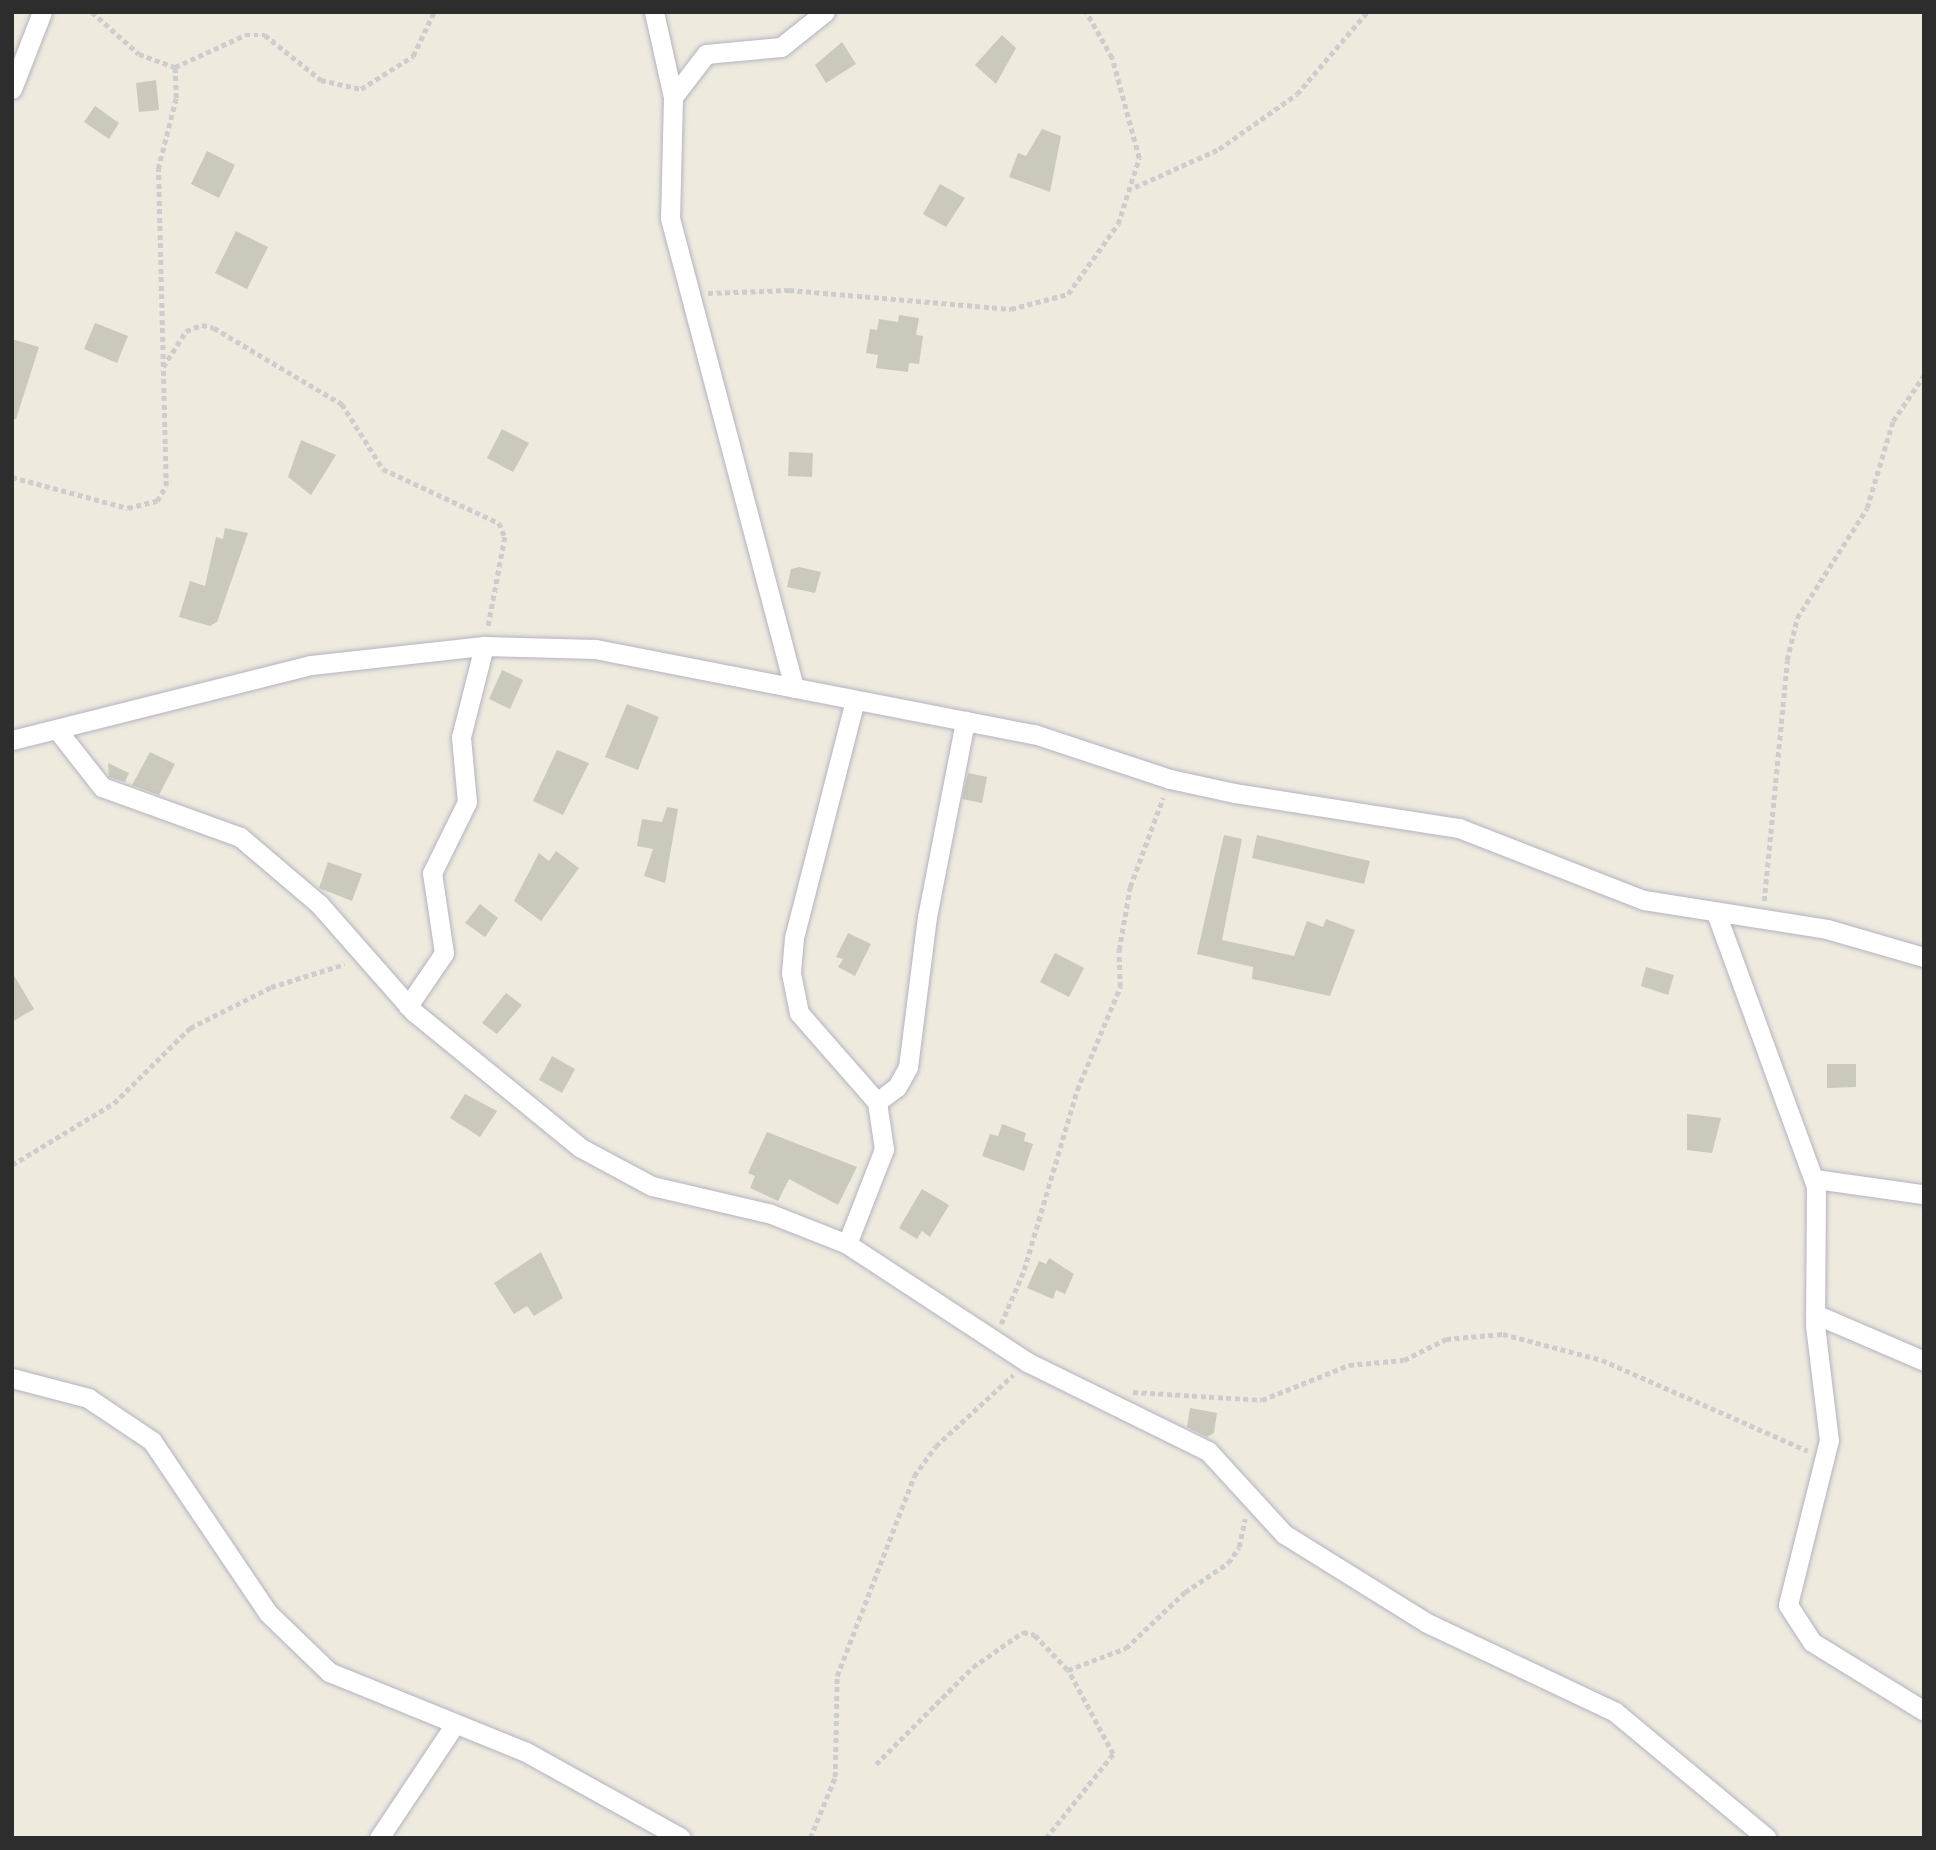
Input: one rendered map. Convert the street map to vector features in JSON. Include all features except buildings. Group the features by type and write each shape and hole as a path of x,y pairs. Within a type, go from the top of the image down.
{"street":[{"path":"12,89 42,12"},
{"path":"654,12 673,97 670,218 794,688"},
{"path":"673,97 706,54 781,47 825,12"},
{"path":"408,1006 443,953 432,873 467,802 461,737 484,646"},
{"path":"12,740 58,731 311,665 484,646 638,655 794,688 854,704 1034,734 1170,779 1485,834 1614,890 1716,913 1762,918 1896,944 1924,957"},
{"path":"847,1244 884,1149 877,1102 799,1013 791,973 794,938 854,704"},
{"path":"877,1102 897,1087 908,1067 927,917 965,721"},
{"path":"58,731 102,787 240,837 319,904 408,1006 581,1148 652,1186 771,1213 847,1244 993,1337 1027,1362 1208,1451 1244,1487 1284,1534 1427,1623 1615,1712 1767,1838"},
{"path":"1716,913 1815,1179 1815,1314 1829,1417 1828,1461 1788,1590 1791,1616 1812,1642 1924,1711"},
{"path":"1815,1179 1922,1194"},
{"path":"1815,1314 1924,1361"},
{"path":"12,1378 61,1388 121,1415 171,1465 292,1643 329,1672 526,1752 681,1838"},
{"path":"379,1838 455,1724"}],"path":[{"path":"92,12 139,54 175,67 245,35 265,35 321,80 361,89 413,56 434,12"},
{"path":"690,293 789,290 1011,309 1053,303 1068,294 1118,224 1135,188 1139,158 1112,58 1086,12"},
{"path":"1135,188 1219,149 1297,94 1367,12"},
{"path":"12,477 128,508 157,501 166,486 158,169 176,98 175,67"},
{"path":"163,367 186,331 202,325 214,328 342,404 383,469 499,523 505,537 484,646"},
{"path":"1762,918 1787,660 1797,618 1867,508 1893,421 1924,375"},
{"path":"993,1337 1024,1270 1077,1090 1120,987 1119,950 1130,887 1170,779"},
{"path":"12,1165 114,1103 190,1028 271,987 364,958"},
{"path":"1090,1394 1185,1390 1262,1400 1349,1365 1404,1360 1446,1339 1503,1334 1602,1360 1828,1461"},
{"path":"810,1838 835,1777 837,1676 914,1476 936,1446 1027,1362"},
{"path":"1068,1670 1125,1648 1185,1592 1228,1563 1245,1525 1244,1487"},
{"path":"876,1764 973,1667 1016,1636 1035,1635 1068,1670 1113,1754 1046,1838"}]}
